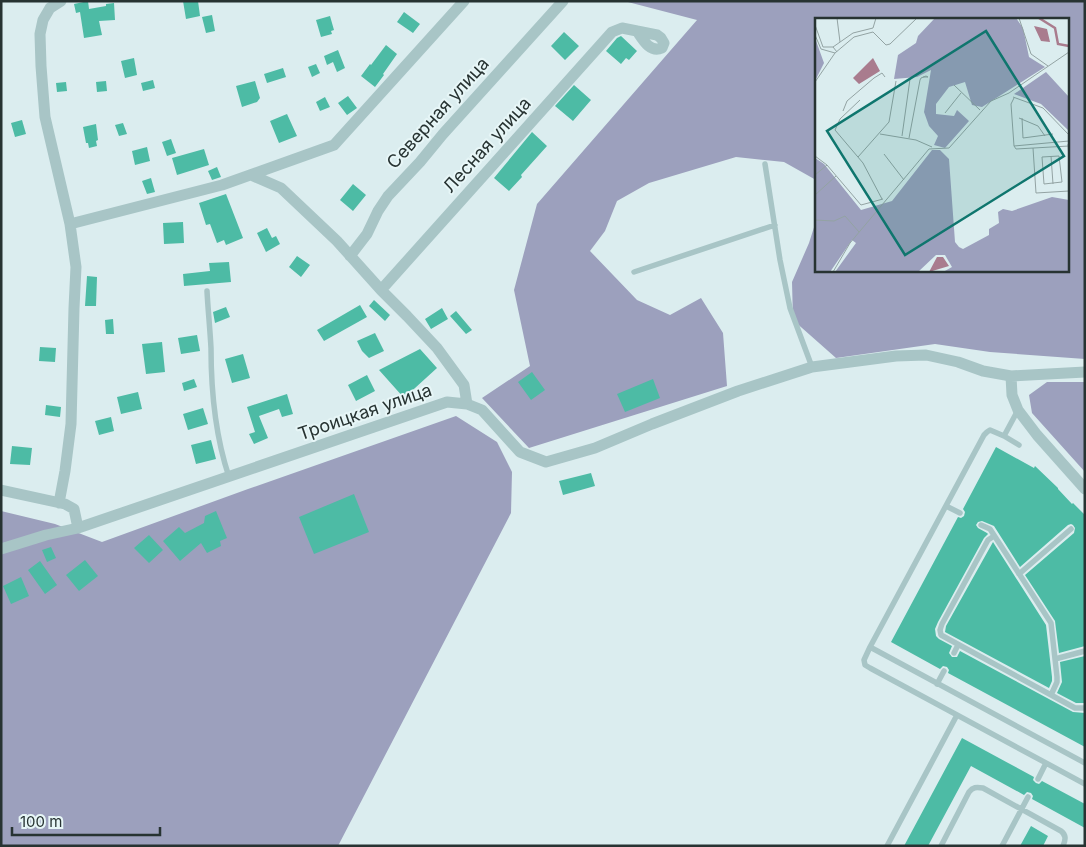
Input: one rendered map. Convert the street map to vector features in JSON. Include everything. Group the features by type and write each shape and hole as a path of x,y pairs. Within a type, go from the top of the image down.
{"street":[{"path":"58,503 65,471 71,424 76,267 70,224 45,117 40,34 43,20 50,8 61,1"},
{"path":"70,224 222,185 334,145 464,1"},
{"name":"Северная улица","path":"350,256 367,234 388,196 563,1"},
{"name":"Лесная улица","path":"381,290 612,32 622,28 637,31"},
{"path":"275,166 276,186"},
{"path":"251,175 281,188 337,241 437,348 464,385 467,404"},
{"name":"Троицкая улица","path":"1,549 46,535 78,528 447,402 467,404 482,410 520,452 546,462 595,448 738,391 812,367 896,356 926,355 958,362 983,371 1011,376 1085,372"},
{"path":"1011,376 1012,395 1018,410 1037,435 1085,489"},
{"path":"1,490 65,504 74,509 78,528"}],"lane":[{"path":"765,164 790,308 812,367"},
{"path":"634,272 775,225"},
{"path":"207,291 212,392 222,458 229,477"},
{"path":"1004,436 1018,410"},
{"path":"1020,445 990,430 987,432 864,660 865,665 1085,784"},
{"path":"946,506 960,513"},
{"path":"981,525 990,529 1051,623 1057,682 1051,695"},
{"path":"1019,574 1071,530"},
{"path":"994,536 988,540 940,630 941,635 1075,708 1085,708"},
{"path":"954,653 958,645"},
{"path":"870,647 1085,763"},
{"path":"1055,659 1085,651"},
{"path":"937,684 944,671"},
{"path":"887,846 957,715"},
{"path":"1038,779 1046,764"},
{"path":"940,846 972,788 977,787 983,788 1061,831 1066,839 1063,846"},
{"path":"1002,846 1028,797"}],"shaded area":[{"path":"624,1 1085,1 1085,359 990,352 935,344 836,358 793,320 792,282 815,224 815,271 1068,271 1068,18 815,18 815,179 784,162 736,157 649,183 617,201 605,231 590,251 637,300 670,315 701,298 723,333 727,386 529,448 482,398 530,366 514,290 537,204 697,20"},
{"path":"1047,382 1085,382 1085,472 1032,413 1029,395"},
{"path":"456,416 497,442 512,472 511,513 338,846 1,846 1,511 55,524 102,542"}],"building":[{"path":"88,1 89,9 114,3 115,20 99,21 102,35 84,38 80,12 76,13 74,4"},
{"path":"183,1 198,1 200,16 186,19"},
{"path":"404,12 420,24 413,33 397,22"},
{"path":"212,15 215,31 206,33 202,17"},
{"path":"330,16 334,30 331,31 332,34 321,37 316,20"},
{"path":"564,32 579,46 565,60 551,46"},
{"path":"621,36 637,51 629,60 626,58 621,64 606,51"},
{"path":"386,45 397,54 375,87 361,76"},
{"path":"338,50 345,68 337,72 333,62 327,65 324,56"},
{"path":"134,58 137,75 125,78 121,61"},
{"path":"316,64 320,73 312,77 308,67"},
{"path":"283,68 286,77 267,83 264,74"},
{"path":"153,80 155,88 143,91 141,83"},
{"path":"106,81 107,91 97,92 96,82"},
{"path":"255,81 260,98 257,102 242,107 236,86"},
{"path":"66,82 67,91 57,92 56,83"},
{"path":"574,85 591,100 573,121 555,106"},
{"path":"348,96 357,108 347,115 338,103"},
{"path":"325,97 330,107 320,111 316,102"},
{"path":"287,114 297,136 279,143 270,121"},
{"path":"22,120 26,134 15,137 11,123"},
{"path":"123,123 127,134 119,136 115,125"},
{"path":"96,124 97,146 89,148 88,143 86,143 83,127"},
{"path":"532,132 547,146 509,191 494,178"},
{"path":"171,139 176,153 167,156 162,142"},
{"path":"147,147 150,161 135,165 132,151"},
{"path":"204,149 209,165 177,175 172,158"},
{"path":"217,167 221,177 212,180 208,171"},
{"path":"151,178 155,192 147,194 142,181"},
{"path":"353,184 366,195 353,211 340,200"},
{"path":"226,194 243,238 226,245 224,240 217,243 210,224 206,225 199,203"},
{"path":"183,222 184,243 164,244 163,223"},
{"path":"267,228 272,238 276,236 280,244 266,252 257,233"},
{"path":"297,256 310,265 301,277 289,267"},
{"path":"229,262 231,282 184,286 183,274 210,271 209,263"},
{"path":"87,276 97,277 96,306 85,306"},
{"path":"374,300 390,315 385,321 369,306"},
{"path":"360,305 367,317 324,341 317,330"},
{"path":"226,307 230,317 215,323 213,312"},
{"path":"442,308 448,319 431,329 425,319"},
{"path":"456,311 472,330 466,334 450,316"},
{"path":"113,319 114,334 106,334 105,320"},
{"path":"375,333 384,351 369,358 362,351 357,341"},
{"path":"197,335 200,351 181,354 178,338"},
{"path":"162,342 165,372 146,374 142,344"},
{"path":"40,347 56,348 55,362 39,361"},
{"path":"420,349 437,368 404,398 379,370"},
{"path":"243,354 250,378 232,383 225,359"},
{"path":"532,372 545,390 531,400 518,382"},
{"path":"367,375 375,391 356,401 348,385"},
{"path":"194,379 197,387 184,391 182,383"},
{"path":"653,379 660,398 625,412 617,394"},
{"path":"138,392 142,409 121,414 117,397"},
{"path":"287,394 293,414 282,417 279,409 259,416 268,438 254,444 249,434 255,432 247,407"},
{"path":"46,405 61,407 60,417 45,415"},
{"path":"203,408 208,424 188,430 183,414"},
{"path":"111,417 114,431 99,435 95,421"},
{"path":"211,440 216,459 196,464 191,445"},
{"path":"12,446 32,448 30,465 10,464"},
{"path":"996,447 1034,468 1035,466 1085,515 1085,646 1059,653 1055,621 1025,575 1074,533 1075,528 1071,524 1020,567 994,526 982,521 978,522 976,525 978,528 988,534 984,538 938,622 935,629 936,636 952,646 949,653 952,657 957,657 960,651 1073,712 1085,713 1085,747 948,673 947,667 943,666 940,669 891,642 958,517 964,516 965,512 963,509"},
{"path":"591,473 595,486 563,495 559,481"},
{"path":"354,494 369,532 314,554 299,517"},
{"path":"216,511 227,538 220,541 221,546 207,553 201,543 180,561 163,541 179,527 185,533 204,523 205,516"},
{"path":"149,535 163,550 149,563 134,548"},
{"path":"993,542 1046,625 1052,677 1049,688 945,632 946,626"},
{"path":"51,547 56,558 47,562 42,550"},
{"path":"85,560 98,576 79,591 66,575"},
{"path":"40,561 57,585 45,594 28,570"},
{"path":"21,577 29,596 11,604 3,586"},
{"path":"1085,656 1085,703 1076,703 1057,693 1062,682 1060,662"},
{"path":"962,738 1034,777 1033,780 1036,783 1039,784 1042,781 1085,804 1085,828 1032,799 1031,793 1027,792 1024,795 971,766 928,846 904,846"},
{"path":"1031,826 1048,836 1043,846 1020,846"}]}
